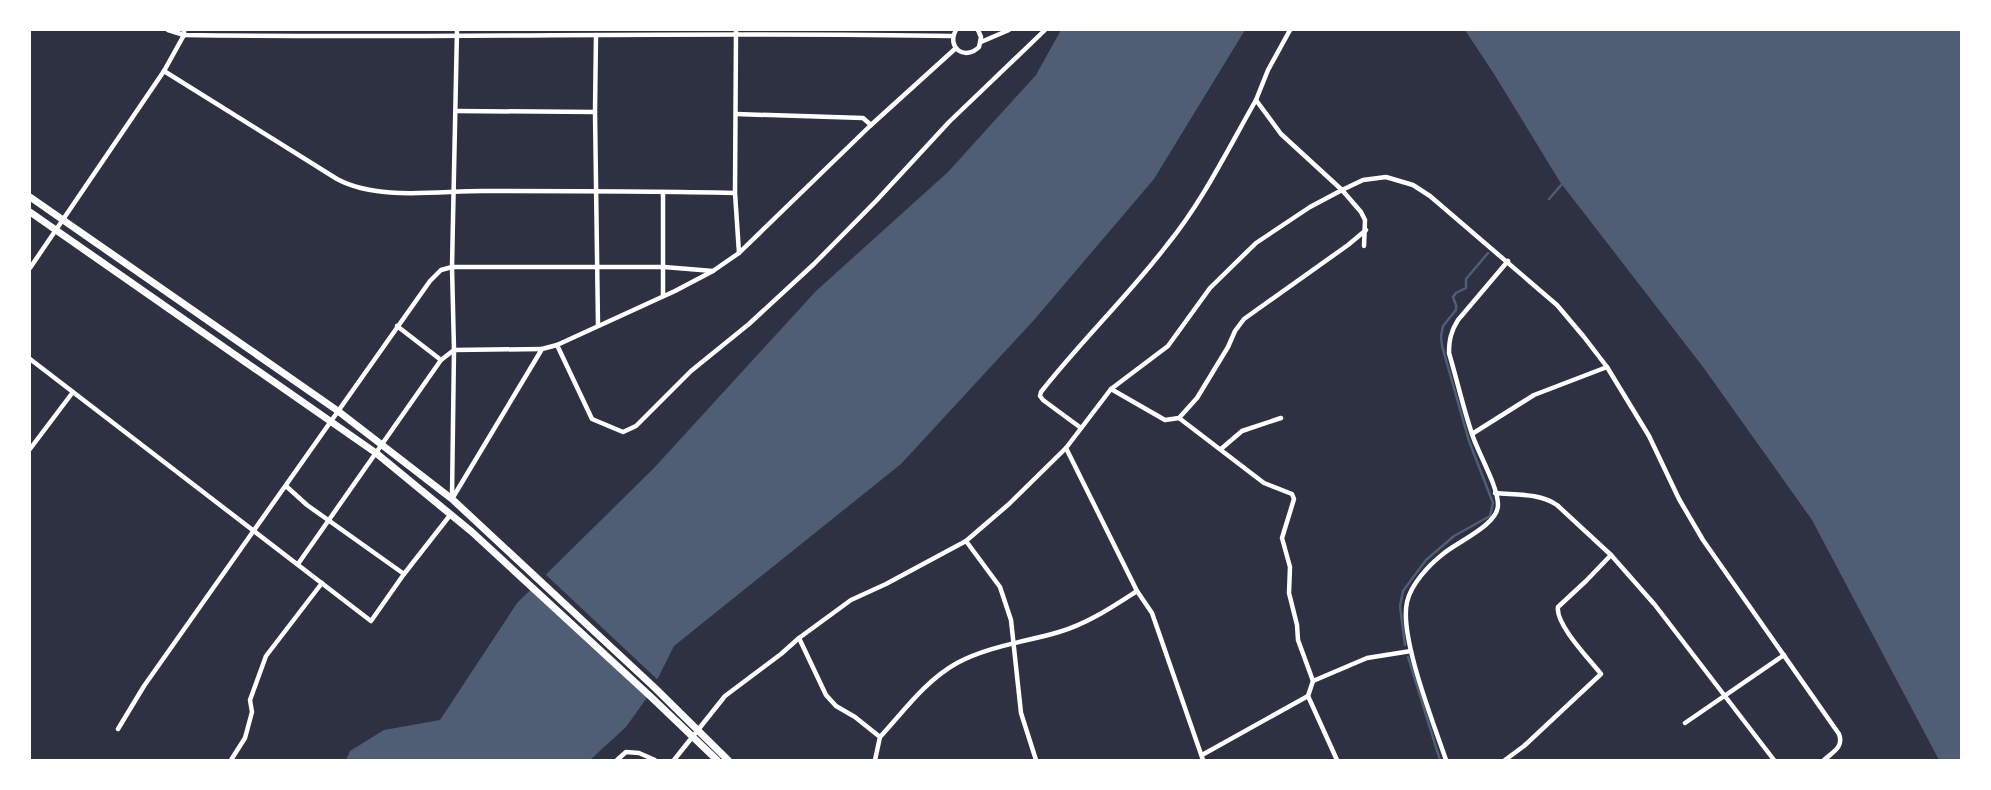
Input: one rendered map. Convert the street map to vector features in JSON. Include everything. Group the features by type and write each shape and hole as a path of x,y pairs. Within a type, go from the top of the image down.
{"highway":[{"path":"30,197 338,411 452,499 494,537 709,746 717,760"},
{"path":"30,212 376,453 451,513 709,746 728,760"}],"street":[{"path":"168,30 334,37 457,33 596,35 736,33 952,36"},
{"path":"334,30 334,37"},
{"path":"952,36 956,30"},
{"path":"981,42 1009,30"},
{"path":"557,345 592,418 623,432 636,426 691,371 749,324 814,264 876,201 949,122 1045,30"},
{"path":"1081,428 1043,400 1040,396 1041,392 1063,364 1167,246 1187,219 1256,100 1268,70 1290,30"},
{"path":"952,36 956,48 964,53 971,53 979,47 981,42 980,31"},
{"path":"30,268 164,71 184,32"},
{"path":"452,499 454,350 452,267 457,33"},
{"path":"736,33 735,193 739,253"},
{"path":"596,35 595,112 598,325"},
{"path":"298,564 441,360 454,350 542,350 557,345 713,271 739,253 871,124 956,48"},
{"path":"164,71 349,185 361,189 398,192 596,191 735,193"},
{"path":"1256,100 1281,134 1342,190 1361,212 1365,220 1366,230 1364,246"},
{"path":"456,111 595,112"},
{"path":"736,114 862,118 871,124"},
{"path":"674,760 725,696 799,638 851,600 886,584 966,541 1009,504 1066,448 1111,389 1168,346 1210,288 1228,268 1256,243 1310,207 1342,190 1363,180 1386,177 1413,185 1430,196 1508,261 1557,305 1607,367 1649,436 1679,499 1703,540 1841,740 1839,747 1824,760"},
{"path":"663,192 663,296"},
{"path":"1111,389 1165,420 1179,418 1197,398 1228,347 1235,331 1244,319 1348,245 1366,230"},
{"path":"1446,760 1411,651 1406,618 1407,602 1414,587 1443,554 1483,527 1496,514 1498,505 1495,492 1472,434 1449,353 1452,329 1508,261"},
{"path":"118,729 144,686 397,326 430,281 441,270 452,267 598,269 664,267 713,271"},
{"path":"397,326 441,360"},
{"path":"452,499 542,350"},
{"path":"30,359 134,437 371,621 451,513"},
{"path":"1472,434 1534,395 1607,367"},
{"path":"30,450 73,392"},
{"path":"1066,448 1136,591 1152,613 1202,758 1308,696 1313,681 1298,640 1297,625 1289,593 1290,567 1282,538 1294,499 1292,494 1264,483 1179,418"},
{"path":"1221,449 1242,431 1281,418"},
{"path":"286,486 308,505 404,574"},
{"path":"1495,492 1538,496 1548,499 1611,555 1655,606 1723,697 1774,760"},
{"path":"966,541 1000,587 1011,620 1021,713 1036,760"},
{"path":"1505,760 1524,746 1601,674 1570,635 1557,612 1558,607 1611,555"},
{"path":"231,760 245,738 252,712 250,700 266,656 322,583"},
{"path":"875,760 880,737 924,688 940,674 980,652 1060,632 1080,625 1136,591"},
{"path":"799,638 826,695 836,706 855,717 880,737"},
{"path":"1313,681 1368,658 1411,651"},
{"path":"1685,723 1784,655"},
{"path":"1308,696 1338,760"},
{"path":"617,760 626,752 639,753 654,760"}],"water":[{"path":"1061,30 1245,30 1154,179 1034,320 901,464 674,646 651,692 626,727 590,760 346,760 350,751 384,730 440,720 517,603 654,468 816,291 948,172 1036,75"},
{"path":"1465,30 1961,30 1961,760 1939,760 1812,520 1703,367 1560,182"}],"pier":[{"path":"544,573 659,681 649,699 530,587"}],"waterway":[{"path":"1549,199 1562,184"},
{"path":"1405,645 1400,606 1403,591 1426,560 1454,536 1490,516 1493,503 1469,441 1442,346 1441,336 1443,326 1456,310 1453,297 1456,293 1466,288 1466,279 1488,253"},
{"path":"1408,657 1440,760"}]}
